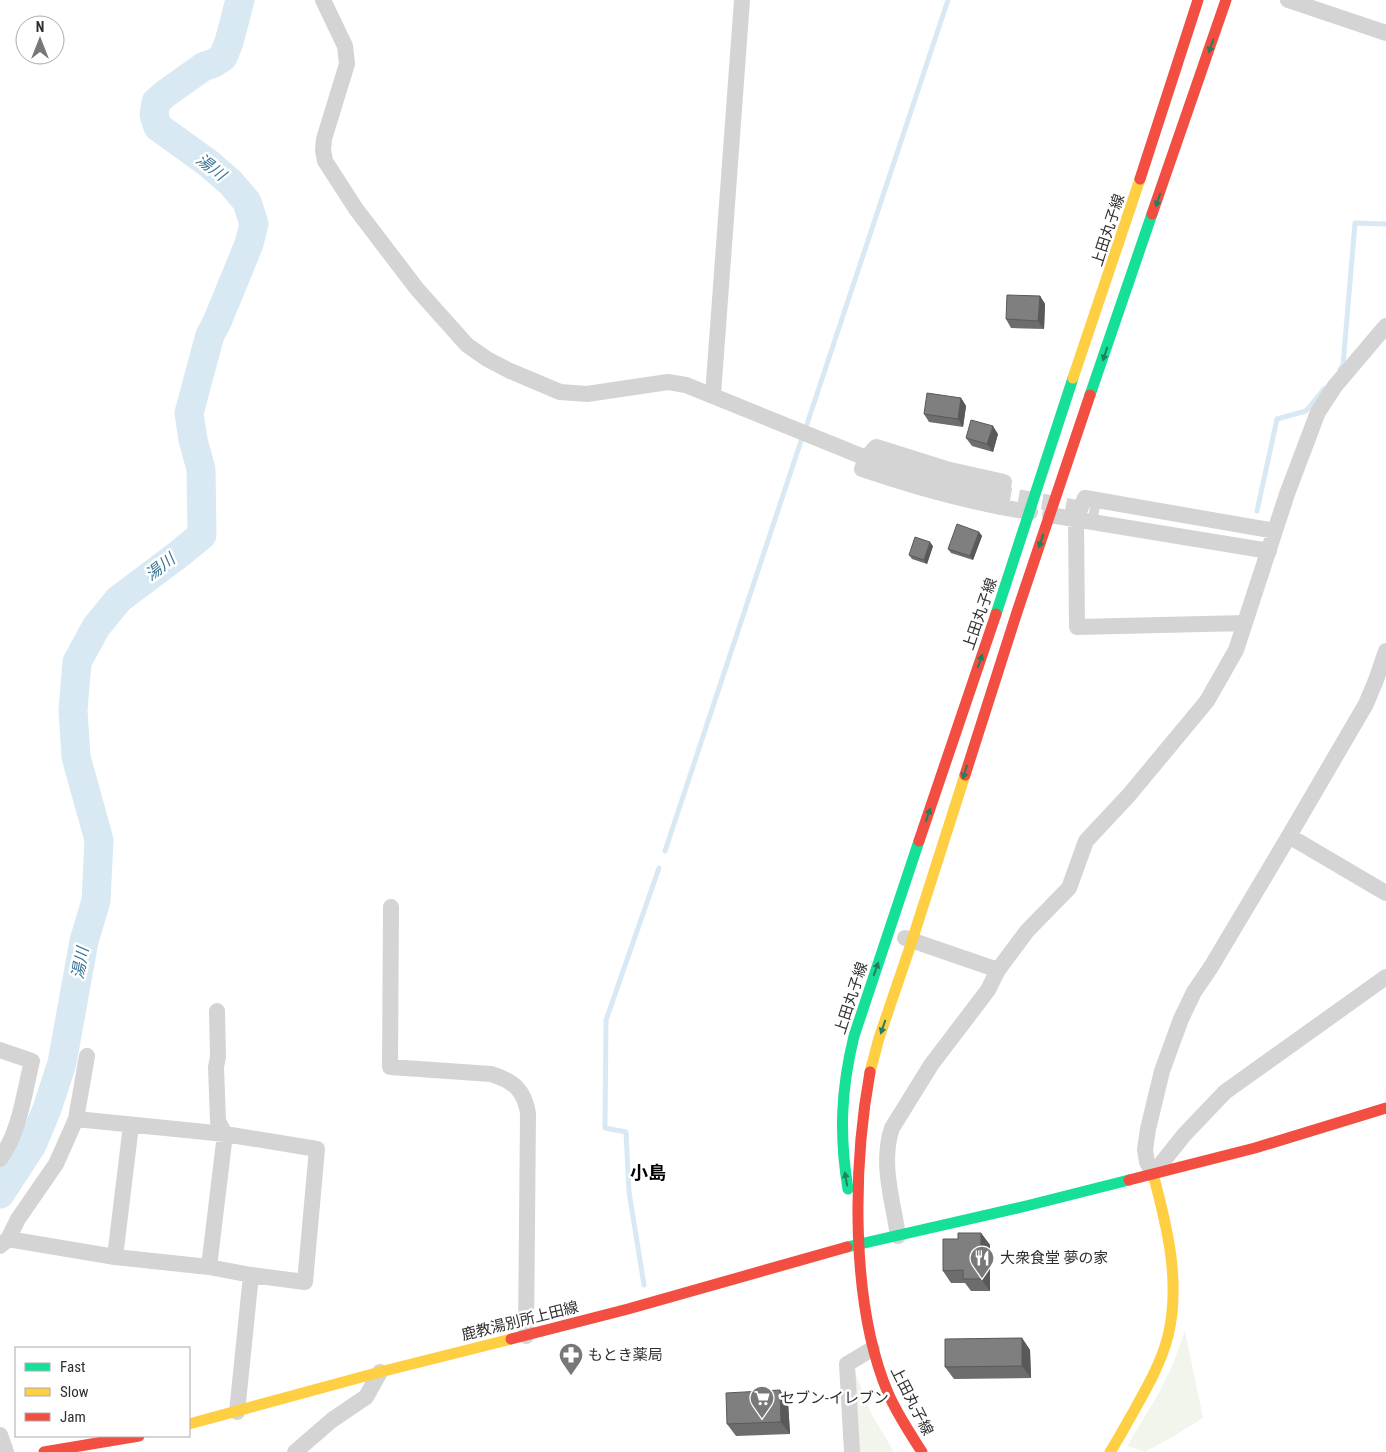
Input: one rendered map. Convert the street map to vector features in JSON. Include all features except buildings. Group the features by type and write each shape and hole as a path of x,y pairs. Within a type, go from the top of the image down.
{"main road":[{"name":"上田丸子線","path":"922,1452 893,1405 880,1375 872,1349 863,1300 858,1244 842,1156 840,1135 844,1076 854,1036 1030,512 1198,0"},
{"name":"上田丸子線","path":"858,1244 861,1140 868,1078 876,1047 1050,515 1226,0"},
{"name":"鹿教湯別所上田線","path":"190,1424 380,1372 628,1309 858,1244 1026,1206 1255,1148 1386,1108"},
{"path":"1117,1450 1160,1359 1168,1337 1172,1312 1172,1262 1169,1236 1164,1210 1153,1174"},
{"path":"44,1452 133,1437"}],"street":[{"path":"323,0 345,46 347,64 324,139 325,161 356,209 412,282 468,345 502,367 560,392 587,394 668,382 686,385 866,458"},
{"path":"713,395 742,0"},
{"path":"1288,0 1386,33"},
{"path":"898,1236 894,1207 889,1189 887,1151 892,1128 931,1065 988,990 998,970 1027,931 1069,888 1086,841 1130,796 1207,701 1236,650 1287,494 1318,412 1335,386 1386,326"},
{"path":"997,500 1004,482 946,468 876,447 866,458 862,469 914,487 997,500 1030,512"},
{"path":"1245,623 1077,626 1076,518 1084,498 1272,540"},
{"path":"1100,512 1272,540"},
{"path":"1050,515 1076,518"},
{"path":"1386,651 1366,704 1211,967 1194,992 1181,1019 1162,1071 1148,1130 1145,1150 1147,1162 1153,1174 1184,1135 1225,1092 1386,977"},
{"path":"1289,836 1386,893"},
{"path":"391,907 390,1067 491,1074 505,1078 520,1090 526,1100 528,1113 526,1336"},
{"path":"888,933 998,970"},
{"path":"209,1267 225,1134 218,1121 216,1067 218,1057 217,1012"},
{"path":"0,1050 32,1060 17,1122 5,1139 5,1153 0,1159"},
{"path":"76,1118 225,1134 317,1149 305,1282 209,1267 4,1242 18,1218 56,1164 76,1118 87,1056"},
{"path":"115,1257 131,1124"},
{"path":"237,1412 251,1275"},
{"path":"852,1452 847,1364 872,1349"},
{"path":"295,1452 332,1420 366,1397 380,1372"},
{"path":"0,1435 6,1452"}],"shaded area":[{"path":"1185,1331 1203,1418 1145,1452 1127,1446 1160,1391"},
{"path":"855,1373 871,1413 894,1452 859,1452"}],"waterway":[{"name":"湯川","path":"0,1194 32,1145 47,1109 62,1063 84,941 96,901 99,840 76,757 73,710 77,662 96,627 119,599 202,535 201,469 193,440 189,413 210,335 249,244 254,224 247,202 231,183 208,163 158,127 154,115 156,102 165,94 203,67 223,57 240,0"},
{"path":"807,424 948,0"},
{"path":"1340,369 1343,365 1355,223 1386,224"},
{"path":"1257,511 1277,419 1306,411 1324,389"},
{"path":"665,851 801,441"},
{"path":"644,1285 629,1192 626,1132 605,1128 606,1020 659,868"}],"tunnel":[{"path":"995,493 1099,512"}],"traffic: fast":[{"path":"1090,395 1152,214"},
{"path":"996,614 1073,378"},
{"path":"848,1189 843,1150 843,1112 846,1075 854,1036 919,841"},
{"path":"847,1247 1129,1180"}],"traffic: slow":[{"path":"1073,378 1140,179"},
{"path":"870,1072 879,1038 965,775"},
{"path":"1110,1452 1157,1367 1168,1336 1172,1316 1173,1275 1171,1254 1153,1174"},
{"path":"190,1424 380,1372 511,1339"}],"traffic: jam":[{"path":"1140,179 1198,0"},
{"path":"1152,214 1226,0"},
{"path":"965,775 1018,609 1090,395"},
{"path":"919,841 996,614"},
{"path":"870,1072 864,1109 858,1191 861,1277 867,1318 876,1357 888,1393 922,1452"},
{"path":"1129,1180 1255,1148 1386,1108"},
{"path":"511,1339 628,1309 847,1247"},
{"path":"44,1452 133,1437"}],"place":[{"name":"大衆食堂 夢の家","path":"982,1279"},
{"name":"もとき薬局","path":"571,1376"},
{"name":"セブン-イレブン","path":"762,1419"}],"district":[{"name":"小島","path":"648,1172"}]}
